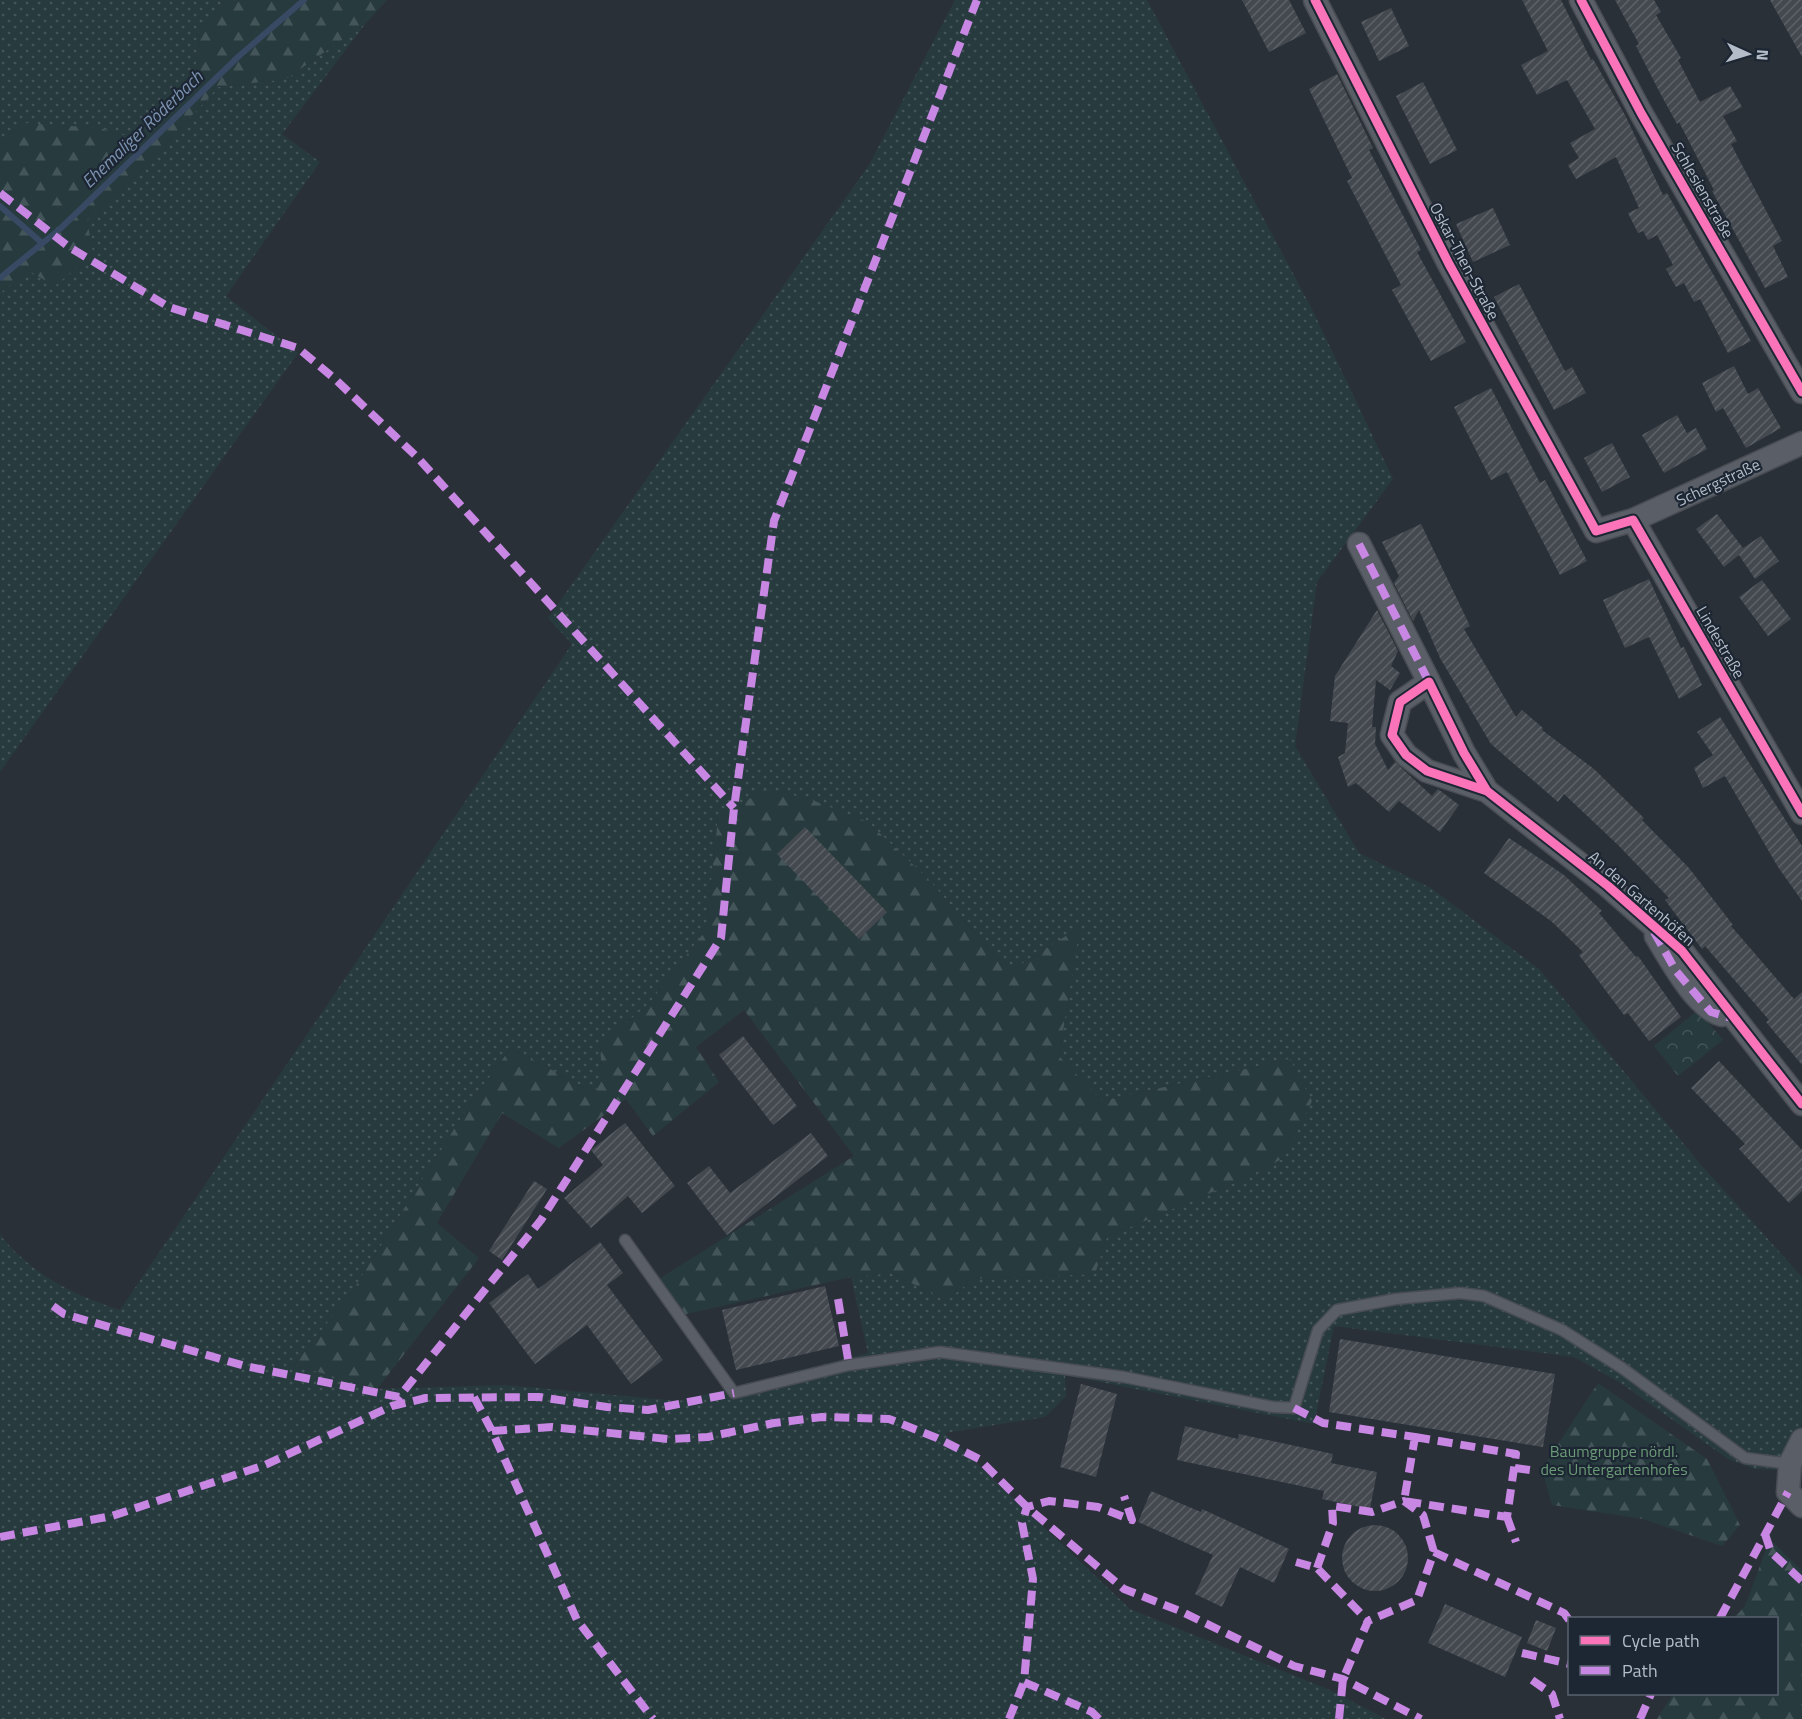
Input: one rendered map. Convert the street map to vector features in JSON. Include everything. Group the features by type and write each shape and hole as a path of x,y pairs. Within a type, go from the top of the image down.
{"street":[{"name":"Oskar-Then-Straße","path":"1315,0 1449,264 1596,531 1633,520"},
{"name":"Schlesienstraße","path":"1581,0 1641,113 1802,392"},
{"name":"Schergstraße","path":"1633,520 1802,443"},
{"name":"Lindestraße","path":"1633,520 1802,813"},
{"name":"An den Gartenhöfen","path":"1359,544 1464,753 1487,791"},
{"name":"An den Gartenhöfen","path":"1430,682 1400,702 1392,735 1406,755 1427,771 1487,791 1608,886 1683,951 1802,1104"},
{"path":"1795,1499 1790,1464 1802,1440"}],"lane":[{"path":"625,1240 734,1393 849,1365 940,1352 1124,1377 1273,1407 1294,1408 1318,1330 1337,1311 1396,1299 1460,1293 1484,1296 1562,1330 1622,1368 1745,1458 1790,1464"}],"green space":[{"path":"0,0 225,0 200,31 194,78 139,140 100,128 0,140"},
{"path":"225,0 387,0 366,23 286,79 218,87 137,175 87,220 93,253 55,286 29,271 0,293 0,140 24,123 100,128 139,140 194,78 200,31"},
{"path":"955,0 1147,0 1313,311 1393,479 1317,582 1295,746 1359,853 1431,888 1539,969 1702,1166 1802,1277 1802,1427 1782,1470 1755,1469 1728,1459 1619,1382 1574,1357 1334,1326 1314,1424 1065,1375 1066,1396 1045,1417 945,1433 1130,1609 1332,1691 1386,1719 0,1719 0,1235 26,1261 54,1282 120,1310 572,644 548,618 869,165","holes":["718,818 868,822 928,879 1009,972 1079,928 1059,1057 1102,1101 1290,1059 1284,1158 1238,1181 1107,1237 1095,1274 973,1279 946,1301 892,1273 851,1277 868,1353 679,1401 505,1385 377,1389 294,1365 352,1292 471,1102 511,1048 595,1093 602,1078 600,1044 648,1005 706,930"]},
{"path":"366,23 282,134 320,162 226,296 298,353 0,772 0,293 137,175 218,87 286,79"},
{"path":"764,790 807,798 868,822 928,879 1009,972 1080,927 1059,1056 1102,1101 1290,1059 1312,1101 1284,1158 1238,1181 1107,1237 1095,1274 973,1279 946,1301 892,1273 851,1277 673,1317 651,1284 854,1156 744,1010 696,1047 719,1082 653,1136 626,1099 559,1148 502,1113 437,1223 479,1258 377,1389 294,1365 352,1292 471,1102 511,1048 595,1093 602,1078 600,1044 648,1005 706,930 718,818"},
{"path":"1698,1010 1723,1040 1678,1076 1654,1046"},
{"name":"Baumgruppe nördl. des Untergartenhofes","path":"1598,1383 1707,1459 1740,1525 1722,1546 1643,1519 1552,1505 1542,1469"},
{"path":"1770,1539 1802,1571 1802,1719 1657,1719 1672,1695 1778,1695 1778,1617 1735,1617 1745,1606"}],"building":[{"path":"1242,0 1289,0 1306,33 1269,52"},
{"path":"1522,0 1561,0 1591,60 1593,59 1625,115 1663,195 1667,193 1751,341 1728,353 1700,299 1694,302 1684,283 1676,287 1666,269 1673,265 1657,235 1648,240 1643,231 1638,233 1628,213 1639,208 1616,157 1576,179 1568,165 1579,158 1570,143 1595,129 1567,80 1537,95 1521,65 1548,51"},
{"path":"1615,0 1654,0 1661,12 1656,15 1681,58 1678,60 1700,102 1730,86 1742,107 1723,116 1737,141 1731,144 1782,241 1773,246 1788,277 1765,288 1712,191 1714,190 1679,122 1677,124 1659,91 1636,46 1639,44"},
{"path":"1770,0 1802,0 1802,57"},
{"path":"1391,8 1409,46 1379,61 1361,22"},
{"path":"1337,74 1373,148 1369,150 1421,250 1417,252 1466,342 1431,361 1392,290 1401,285 1347,181 1352,178 1309,89"},
{"path":"1423,82 1457,150 1430,164 1396,96"},
{"path":"1493,208 1510,245 1473,262 1456,224"},
{"path":"1519,284 1565,371 1572,367 1586,393 1554,410 1494,297"},
{"path":"1734,366 1748,394 1758,388 1781,428 1746,448 1723,408 1716,412 1702,383"},
{"path":"1491,388 1540,483 1545,480 1587,561 1560,575 1507,472 1491,480 1454,407"},
{"path":"1677,415 1687,433 1696,428 1707,449 1664,473 1642,435"},
{"path":"1612,443 1630,477 1602,492 1584,458"},
{"path":"1717,514 1743,548 1761,536 1779,561 1755,579 1739,555 1724,567 1696,529"},
{"path":"1421,524 1470,626 1464,629 1516,717 1522,710 1543,728 1542,730 1594,769 1644,818 1642,820 1689,868 1733,925 1731,926 1794,999 1802,992 1802,1065 1766,1022 1769,1020 1705,946 1702,949 1665,900 1669,898 1618,845 1564,794 1558,802 1491,744 1440,658 1419,610 1413,621 1394,583 1399,576 1382,542"},
{"path":"1649,579 1681,648 1684,647 1702,685 1679,699 1649,637 1625,648 1603,600"},
{"path":"1762,580 1791,619 1768,636 1739,597"},
{"path":"1377,610 1398,651 1391,666 1400,673 1390,690 1376,680 1372,727 1376,727 1375,744 1388,770 1395,762 1432,796 1438,789 1459,805 1440,832 1399,801 1389,812 1356,783 1348,787 1338,757 1345,753 1348,723 1330,721 1335,676"},
{"path":"1720,717 1802,846 1802,901 1778,867 1725,776 1703,788 1694,768 1713,755 1697,732"},
{"path":"805,827 887,912 859,939 777,854"},
{"path":"1509,838 1564,875 1602,911 1599,913 1636,957 1638,956 1681,1017 1649,1041 1628,1013 1624,1015 1579,955 1583,952 1551,921 1484,873"},
{"path":"743,1036 797,1106 773,1125 719,1055"},
{"path":"1719,1061 1802,1150 1802,1191 1789,1203 1739,1149 1745,1144 1691,1088"},
{"path":"625,1123 675,1186 642,1213 628,1196 591,1228 564,1198 603,1165 591,1150"},
{"path":"811,1133 828,1156 727,1235 687,1183 709,1166 730,1193"},
{"path":"534,1181 547,1189 502,1260 489,1251"},
{"path":"600,1242 623,1273 607,1285 663,1360 631,1384 587,1325 535,1364 489,1303 528,1274 538,1289"},
{"path":"825,1286 839,1346 736,1370 722,1310"},
{"path":"1340,1339 1555,1374 1543,1447 1329,1412"},
{"path":"1081,1384 1117,1394 1096,1477 1060,1467"},
{"path":"1185,1426 1238,1439 1239,1434 1333,1454 1331,1463 1377,1472 1370,1509 1322,1499 1324,1491 1177,1460"},
{"path":"1151,1491 1201,1512 1202,1509 1289,1549 1274,1583 1240,1567 1222,1607 1195,1594 1213,1555 1138,1522"},
{"path":"1375,1525 1387,1528 1398,1535 1405,1546 1408,1558 1405,1570 1398,1581 1387,1588 1375,1591 1363,1588 1352,1581 1345,1570 1342,1558 1345,1546 1352,1535 1363,1528"},
{"path":"1445,1604 1522,1637 1505,1677 1428,1643"},
{"path":"1536,1620 1556,1628 1547,1651 1527,1643"}],"waterway":[{"name":"Ehemaliger Röderbach","path":"0,278 61,228 239,56 304,0"},
{"path":"0,206 42,243"}],"marked path":[{"path":"53,1306 64,1314 245,1366 399,1397 541,1220 721,938 734,808 774,521 977,0"},
{"path":"0,193 69,247 169,307 298,348 335,379 418,458 734,808"},
{"path":"1359,544 1429,682"},
{"path":"1654,932 1676,971 1711,1012 1735,1019"},
{"path":"838,1299 849,1365"},
{"path":"0,1537 112,1516 265,1465 392,1406 426,1398 539,1397 607,1407 648,1410 734,1393"},
{"path":"474,1397 492,1431 577,1620 653,1719"},
{"path":"1294,1408 1323,1423 1415,1437"},
{"path":"492,1431 552,1427 668,1439 708,1437 774,1423 822,1417 889,1419 937,1438 979,1459 1027,1507 1124,1589 1180,1611 1294,1666 1343,1679 1421,1719"},
{"path":"1415,1437 1516,1454 1507,1517 1404,1501 1415,1437"},
{"path":"1515,1468 1537,1471"},
{"path":"1721,1617 1788,1492"},
{"path":"1099,1719 1092,1712 1024,1682 1033,1579 1022,1523 1027,1507 1049,1501 1098,1507 1132,1520 1124,1496"},
{"path":"1317,1568 1333,1523 1332,1506 1372,1512 1404,1501 1423,1515 1434,1552"},
{"path":"1507,1517 1516,1542"},
{"path":"1765,1534 1771,1552 1802,1581"},
{"path":"1339,1719 1343,1679 1368,1621 1417,1600 1434,1552 1564,1613 1568,1618"},
{"path":"1296,1562 1317,1568 1368,1621"},
{"path":"1522,1653 1568,1664"},
{"path":"1532,1680 1552,1694 1560,1719"},
{"path":"1009,1719 1024,1682"},
{"path":"1640,1719 1651,1695"}],"cycle path":[{"path":"1315,0 1449,264 1596,531 1633,520 1802,813"},
{"path":"1581,0 1641,113 1802,392"},
{"path":"1487,791 1464,753 1429,682 1400,702 1392,735 1406,755 1427,771 1487,791 1608,886 1682,951 1802,1104"}]}
